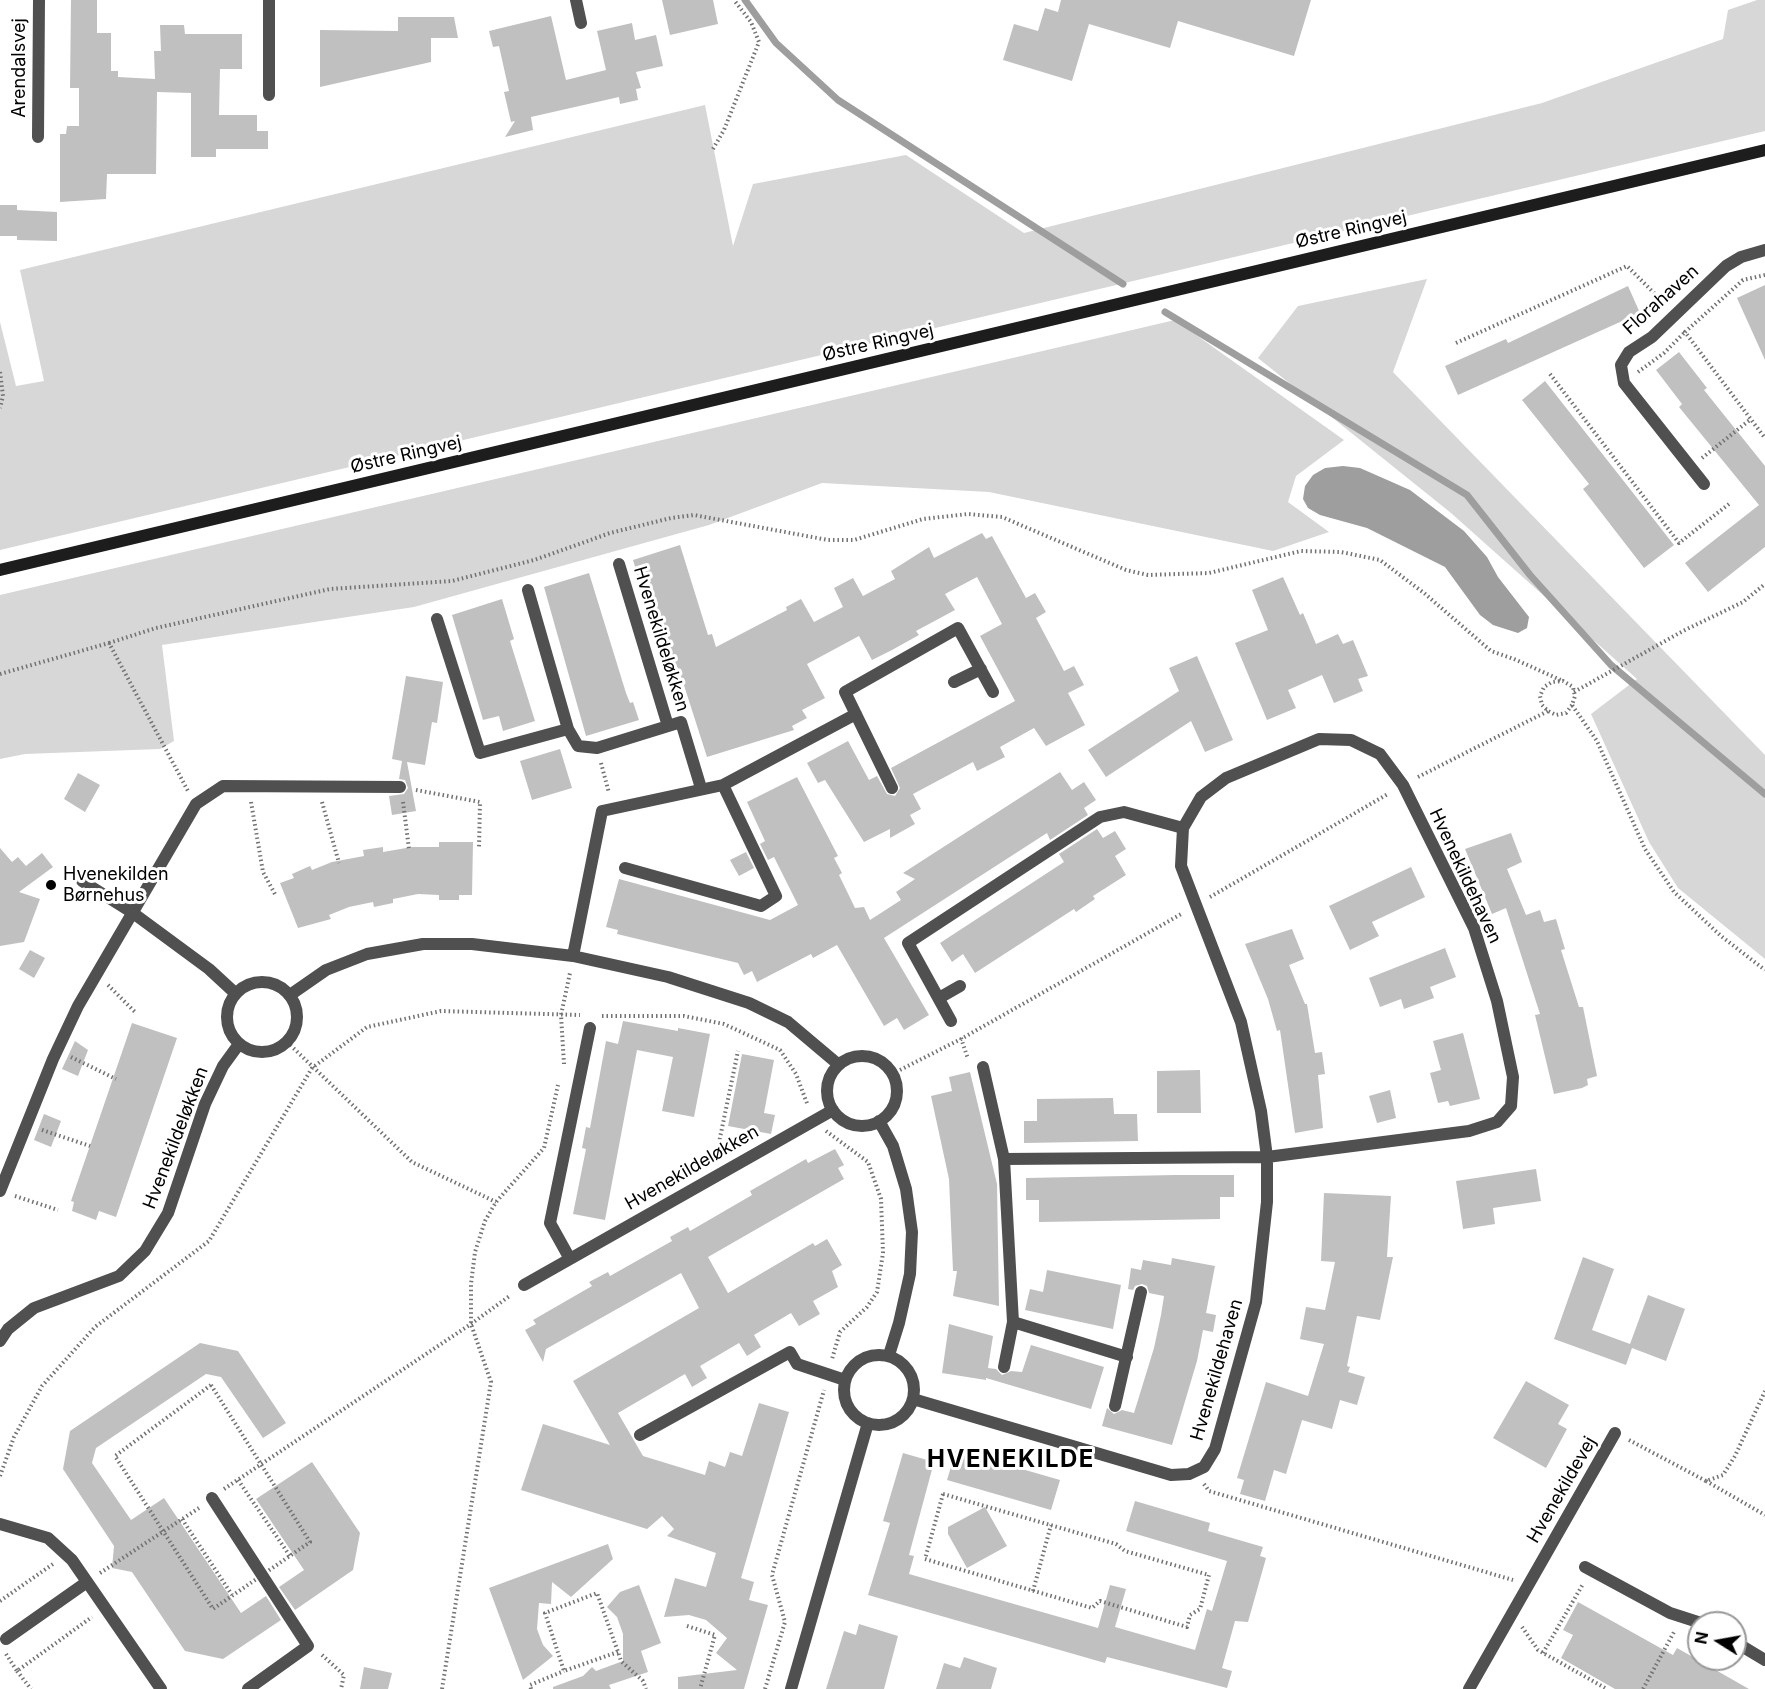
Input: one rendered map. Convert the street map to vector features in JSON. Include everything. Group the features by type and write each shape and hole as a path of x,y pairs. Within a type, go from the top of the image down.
{"main road":[{"name":"Østre Ringvej","path":"0,570 1765,150"}],"street":[{"name":"Arendalsvej","path":"38,137 39,0"},
{"path":"268,95 269,0"},
{"path":"576,0 581,23"},
{"name":"Florahaven","path":"1624,383 1621,365 1629,352 1652,337 1726,266 1741,257 1765,250"},
{"path":"1624,383 1704,484"},
{"name":"Hvenekildeløkken","path":"619,564 668,726"},
{"path":"528,590 568,729 578,746 597,748"},
{"path":"437,619 480,753 568,729"},
{"path":"892,788 845,692 958,628 993,692"},
{"path":"954,682 981,669"},
{"path":"573,956 602,811 723,785 856,714"},
{"name":"Hvenekildeløkken","path":"597,748 681,722 701,788"},
{"name":"Hvenekildehaven","path":"1004,1159 1267,1157 1469,1131 1497,1122 1511,1106 1510,1066 1497,1001 1474,928 1403,785 1380,754 1351,740 1319,739 1226,778 1201,797 1183,828 1181,866 1209,932 1241,1022 1257,1089 1267,1157 1267,1202 1256,1302 1215,1449 1204,1467 1196,1471"},
{"path":"626,868 761,906 776,896 723,785"},
{"path":"0,1191 57,1050 97,974 196,804 223,786 400,787"},
{"path":"951,1021 908,943 1100,817 1124,812 1183,828"},
{"path":"82,881 133,913 209,969 235,993"},
{"path":"290,995 326,970 367,954 423,944 472,944 573,956 668,977 749,1003 788,1022 839,1065"},
{"path":"263,981 278,985 290,995 296,1006 297,1019 294,1031 287,1042 276,1049 264,1052 251,1050 239,1044 230,1033 226,1019 228,1005 235,993 248,984 263,981"},
{"path":"939,998 960,986"},
{"path":"570,1259 550,1223 590,1028"},
{"name":"Hvenekildeløkken","path":"0,1341 8,1329 34,1308 118,1276 145,1251 168,1213 205,1104 223,1066 239,1044"},
{"path":"868,1056 886,1066 892,1074 896,1084 894,1105 879,1121 870,1125 849,1123 832,1110 827,1091 832,1072 847,1059 868,1056"},
{"path":"983,1066 1004,1159 1013,1322 1004,1367"},
{"name":"Hvenekildeløkken","path":"524,1285 832,1110"},
{"path":"879,1121 892,1146 906,1189 912,1232 910,1274 889,1355"},
{"path":"1115,1406 1141,1292"},
{"path":"1013,1322 1127,1357"},
{"path":"639,1435 790,1352 797,1364 845,1380"},
{"path":"889,1355 899,1360 912,1377 913,1399 908,1409 891,1423 868,1424 858,1419 845,1401 845,1380 849,1370 867,1356 889,1355"},
{"path":"913,1399 1171,1475 1196,1471"},
{"path":"790,1689 868,1424"},
{"name":"Hvenekildevej","path":"1469,1689 1615,1433"},
{"path":"212,1498 308,1646 248,1689"},
{"path":"0,1524 48,1538 66,1555 161,1689"},
{"path":"1588,1569 1670,1613 1687,1618"},
{"path":"3,1643 87,1582"},
{"path":"1747,1649 1765,1660"}],"path":[{"path":"713,149 724,130 759,42 751,22 734,0"},
{"path":"1456,343 1628,266 1675,315"},
{"path":"1624,383 1664,353 1743,280 1765,275"},
{"path":"1685,332 1765,438"},
{"path":"0,372 3,396 0,408"},
{"path":"1550,374 1590,423 1679,543 1729,504"},
{"path":"1691,466 1751,419"},
{"path":"0,674 156,628 319,591 452,581 534,560 610,533 671,518 694,515 828,540 854,540 923,519 968,514 1002,517 1126,570 1149,575 1209,573 1301,551 1341,552 1380,560 1424,592 1491,651 1514,658 1563,681 1573,687 1572,705 1566,713 1556,715 1542,705 1540,696 1544,687 1552,682 1563,681"},
{"path":"1661,518 1666,515"},
{"path":"1574,692 1629,660 1743,602 1765,584"},
{"path":"109,643 196,804"},
{"path":"1572,705 1597,741 1645,849 1674,892 1721,936 1765,969"},
{"path":"892,1074 961,1039 1403,785 1548,711"},
{"path":"597,748 612,809"},
{"path":"248,786 263,872 276,896"},
{"path":"318,786 339,863"},
{"path":"410,849 400,787 480,802 479,848"},
{"path":"442,1689 491,1382 471,1324 471,1284 475,1252 485,1221 496,1202 543,1148 564,1063 561,1015 573,956"},
{"path":"97,974 135,1012"},
{"path":"951,1021 971,1065 983,1066"},
{"path":"287,1042 412,1162 496,1202"},
{"path":"57,1050 116,1079"},
{"path":"723,1171 715,1155 738,1051"},
{"path":"27,1125 90,1146"},
{"path":"0,1191 58,1210"},
{"path":"87,1582 471,1324 524,1285"},
{"path":"1706,1481 1723,1475 1765,1391"},
{"name":"Hvenekildevej","path":"1615,1433 1765,1515"},
{"path":"1196,1471 1209,1491 1528,1584"},
{"path":"238,1479 290,1556"},
{"path":"943,1494 1116,1544 1125,1551 1209,1575 1200,1609 1190,1615 1187,1627 1100,1601 1092,1608 1033,1591 925,1559 943,1494"},
{"path":"182,1519 232,1595"},
{"path":"1033,1591 1051,1525"},
{"path":"0,1601 66,1555"},
{"path":"1543,1653 1588,1569"},
{"path":"564,1671 545,1613 597,1593 621,1661 643,1681 646,1689"},
{"path":"18,1671 105,1607"},
{"path":"1513,1612 1543,1653 1607,1689"},
{"path":"1643,1689 1683,1617"},
{"path":"687,1626 715,1635 700,1689"},
{"path":"3,1643 18,1671 32,1689"},
{"path":"308,1646 344,1675 341,1689"},
{"path":"531,1689 530,1685 618,1652"}],"shaded area":[{"path":"1757,0 1765,0 1765,131 0,550 0,322 16,386 44,381 20,270 705,105 733,246 753,184 906,155 1024,233 1542,103 1723,39 1728,10"},
{"path":"1427,279 1393,372 1765,755 1765,959 1678,888 1649,842 1591,714 1637,679 1451,513 1258,358 1298,306"},
{"path":"1175,320 1344,440 1296,476 1288,502 1329,532 1273,551 989,492 822,483 709,525 414,607 162,645 174,741 160,749 25,754 0,759 0,595"},
{"path":"1343,466 1360,468 1410,490 1464,531 1487,557 1498,577 1529,617 1527,628 1518,633 1493,625 1480,615 1445,567 1367,528 1320,515 1308,508 1303,499 1305,486 1313,475 1325,468"}],"building":[{"path":"71,0 97,0 97,33 111,33 111,71 118,71 118,77 155,79 154,51 161,51 160,25 184,25 185,34 242,34 242,69 220,69 219,115 257,115 257,131 268,131 268,149 216,149 216,157 191,157 191,93 157,92 156,174 107,174 106,199 60,202 60,134 66,134 67,126 79,126 79,88 70,88"},
{"path":"662,0 713,0 718,24 670,35"},
{"path":"1061,0 1311,0 1294,56 1178,21 1170,48 1089,24 1072,81 1003,60 1014,24 1038,31 1045,8 1058,12"},
{"path":"551,16 566,80 606,70 597,31 632,23 635,40 656,35 663,66 636,72 641,88 636,89 638,100 620,104 619,97 531,117 533,130 505,137 515,121 511,122 504,92 509,91 499,46 493,47 489,31"},
{"path":"398,17 454,17 458,38 431,38 431,62 320,87 320,30 398,31"},
{"path":"0,205 17,205 17,210 57,212 57,241 17,240 17,236 0,236"},
{"path":"1765,285 1765,360 1737,298"},
{"path":"1628,286 1640,313 1458,395 1445,366 1506,339 1508,343"},
{"path":"1679,352 1707,388 1704,390 1765,466 1765,547 1708,592 1685,563 1759,505 1679,407 1682,404 1656,370"},
{"path":"1545,381 1674,545 1644,568 1583,489 1589,484 1522,400"},
{"path":"982,533 986,539 992,536 1026,598 1035,593 1046,612 1036,618 1064,671 1074,666 1084,685 1068,693 1085,725 1046,746 1034,728 1000,747 1005,757 977,771 973,762 913,794 921,809 910,815 915,824 890,838 890,829 864,842 825,780 818,783 807,763 848,741 869,780 877,776 887,794 895,796 900,788 891,768 1015,701 980,636 1002,624 977,577 945,594 955,610 916,631 919,635 892,650 872,660 859,636 807,664 825,698 802,710 807,718 792,726 794,730 707,757 681,676 669,679 633,560 680,545 708,635 712,634 716,647 787,610 786,607 801,599 814,622 843,607 834,588 853,578 863,596 895,579 891,571 929,547 934,558"},
{"path":"589,573 626,693 630,703 633,702 639,720 586,736 544,587"},
{"path":"1283,577 1300,615 1303,613 1316,644 1338,634 1343,644 1353,640 1368,676 1358,679 1363,691 1334,703 1322,675 1288,690 1296,708 1267,720 1235,643 1268,630 1252,590"},
{"path":"502,599 514,639 510,641 535,721 503,731 499,716 483,720 452,615"},
{"path":"1197,656 1233,740 1205,752 1191,721 1106,777 1088,750 1179,691 1169,668"},
{"path":"406,676 443,682 437,723 432,722 425,765 407,762 416,811 392,815 389,796 404,794 408,788 405,780 399,779 402,761 392,759"},
{"path":"560,749 572,788 532,800 520,761"},
{"path":"1060,772 1072,790 1084,782 1096,800 1084,808 1088,815 1050,840 1047,833 884,938 929,1015 904,1030 897,1018 884,1026 837,945 813,958 811,954 757,982 752,971 744,975 738,963 617,934 618,930 606,927 619,879 770,920 798,905 774,857 768,860 760,844 765,841 747,802 797,777 838,856 834,858 842,873 839,875 855,908 864,907 870,920 901,900 896,892 915,879 903,873"},
{"path":"78,773 100,785 85,812 64,799"},
{"path":"1097,829 1103,838 1115,831 1126,849 1115,856 1126,875 1093,896 1095,899 1076,912 1074,909 975,973 963,954 952,962 940,943 1064,862 1059,854"},
{"path":"1511,833 1522,862 1507,869 1526,915 1540,910 1544,922 1556,919 1565,949 1561,950 1579,1007 1583,1007 1597,1076 1587,1079 1588,1085 1582,1088 1554,1094 1535,1015 1540,1014 1506,908 1492,914 1465,849"},
{"path":"439,842 473,842 472,895 459,895 459,900 439,900 439,895 418,894 393,899 393,903 374,907 373,902 349,907 329,915 331,919 298,928 280,883 294,878 292,874 310,866 312,870 332,862 364,856 363,850 383,847 383,852 412,847 439,847"},
{"path":"0,848 12,862 18,857 26,866 42,853 53,867 19,892 40,899 24,942 0,946"},
{"path":"746,852 754,868 739,876 730,860"},
{"path":"1411,867 1425,897 1372,922 1379,936 1350,950 1329,906"},
{"path":"1292,929 1304,959 1289,965 1305,1004 1307,1004 1315,1053 1322,1052 1325,1074 1318,1075 1323,1128 1295,1133 1280,1030 1277,1031 1268,999 1245,944"},
{"path":"1445,948 1456,977 1430,987 1434,998 1404,1009 1401,999 1380,1007 1369,978"},
{"path":"30,950 45,958 34,978 19,969"},
{"path":"623,1021 710,1034 694,1117 662,1111 673,1057 637,1050 605,1220 573,1214 586,1149 582,1148 586,1127 590,1128 606,1041 618,1044"},
{"path":"132,1023 177,1038 116,1217 99,1211 96,1220 72,1211 74,1202 71,1201"},
{"path":"1463,1033 1480,1099 1450,1106 1448,1101 1438,1103 1430,1073 1441,1070 1433,1041"},
{"path":"75,1041 88,1050 78,1076 62,1069"},
{"path":"742,1054 774,1060 764,1113 775,1115 771,1134 728,1126"},
{"path":"1200,1070 1201,1113 1157,1113 1157,1071"},
{"path":"970,1072 997,1184 999,1306 953,1296 957,1271 953,1271 949,1179 931,1096 952,1091 949,1077"},
{"path":"1390,1090 1396,1118 1377,1123 1369,1096"},
{"path":"1113,1098 1114,1114 1137,1114 1138,1141 1024,1143 1024,1121 1037,1121 1037,1099"},
{"path":"44,1114 61,1121 51,1147 34,1140"},
{"path":"835,1149 844,1165 838,1168 844,1179 708,1257 728,1293 813,1243 815,1246 827,1239 842,1265 832,1271 838,1287 813,1301 820,1314 799,1326 791,1313 754,1335 761,1347 747,1356 739,1343 700,1366 707,1378 692,1387 685,1374 618,1413 643,1456 705,1475 709,1461 725,1467 730,1452 742,1456 759,1403 789,1412 741,1578 754,1582 749,1600 768,1605 744,1689 678,1689 678,1677 737,1670 716,1653 727,1638 706,1620 689,1615 664,1617 675,1578 706,1587 716,1553 667,1536 674,1529 662,1516 647,1529 521,1490 543,1424 610,1445 573,1381 699,1308 681,1273 546,1349 543,1362 525,1330 536,1324 533,1320 592,1286 589,1282 608,1272 610,1276 672,1241 670,1237 688,1227 690,1231 752,1195 750,1191 806,1159 808,1163"},
{"path":"1536,1169 1541,1201 1493,1208 1495,1224 1463,1229 1456,1181"},
{"path":"1234,1175 1234,1197 1220,1197 1220,1219 1039,1222 1039,1200 1026,1200 1026,1178"},
{"path":"1324,1193 1391,1196 1387,1257 1393,1257 1380,1320 1357,1316 1347,1366 1350,1367 1348,1372 1365,1377 1357,1405 1340,1400 1332,1429 1302,1420 1286,1474 1274,1470 1265,1501 1240,1494 1244,1480 1237,1478 1266,1382 1308,1396 1324,1344 1300,1339 1306,1307 1325,1310 1335,1262 1321,1261"},
{"path":"1583,1257 1614,1269 1592,1330 1630,1344 1648,1295 1685,1309 1666,1361 1632,1348 1626,1365 1554,1339"},
{"path":"1172,1258 1215,1266 1206,1313 1216,1315 1213,1332 1203,1330 1197,1361 1172,1445 1102,1426 1107,1408 1114,1414 1122,1410 1134,1413 1154,1348 1161,1315 1164,1296 1149,1293 1147,1286 1142,1284 1135,1286 1133,1290 1128,1289 1131,1268 1141,1270 1143,1260 1171,1265"},
{"path":"1047,1270 1121,1285 1113,1329 1025,1310 1030,1289 1043,1292"},
{"path":"949,1324 993,1336 988,1368 996,1369 1002,1375 1011,1371 1022,1372 1031,1345 1104,1367 1091,1409 986,1378 986,1380 942,1373"},
{"path":"200,1343 238,1351 286,1423 263,1438 221,1377 206,1374 96,1448 92,1463 131,1520 164,1498 241,1613 266,1596 281,1620 223,1659 185,1651 132,1572 112,1568 114,1546 63,1469 70,1431"},
{"path":"1526,1381 1569,1405 1558,1424 1567,1429 1546,1468 1493,1438"},
{"path":"956,1450 1060,1480 1051,1510 947,1480"},
{"path":"903,1453 934,1462 909,1555 914,1556 909,1574 1098,1628 1110,1585 1126,1589 1115,1627 1195,1650 1207,1609 1212,1611 1227,1561 1126,1531 1135,1501 1210,1523 1208,1531 1263,1547 1260,1556 1266,1558 1248,1622 1235,1621 1222,1668 1232,1671 1227,1688 1107,1657 1105,1663 868,1595 890,1523 883,1521"},
{"path":"312,1462 360,1533 353,1570 295,1610 279,1587 304,1570 256,1499"},
{"path":"985,1507 1007,1546 967,1568 948,1534 948,1527"},
{"path":"608,1544 613,1559 571,1597 552,1582 551,1604 539,1603 537,1629 543,1645 553,1656 523,1680 489,1588"},
{"path":"639,1585 661,1643 641,1651 648,1672 609,1685 611,1689 553,1689 553,1687 583,1676 592,1667 596,1671 623,1661 623,1634 617,1617 607,1607 620,1592"},
{"path":"1578,1602 1673,1655 1677,1648 1687,1654 1687,1671 1717,1671 1749,1689 1615,1689 1561,1658 1573,1635 1563,1630"},
{"path":"859,1624 898,1636 884,1689 826,1689 844,1631 856,1635"},
{"path":"964,1657 997,1668 991,1689 936,1689 944,1663 960,1668"},
{"path":"364,1667 392,1673 388,1689 360,1689"}],"waterway":[{"path":"745,0 776,43 838,100 1123,284"},
{"path":"1165,312 1467,495 1530,575 1611,665 1765,794"}],"place":[{"name":"Hvenekilden Børnehus","path":"51,885"}],"district":[{"name":"HVENEKILDE","path":"1011,1460"}]}
